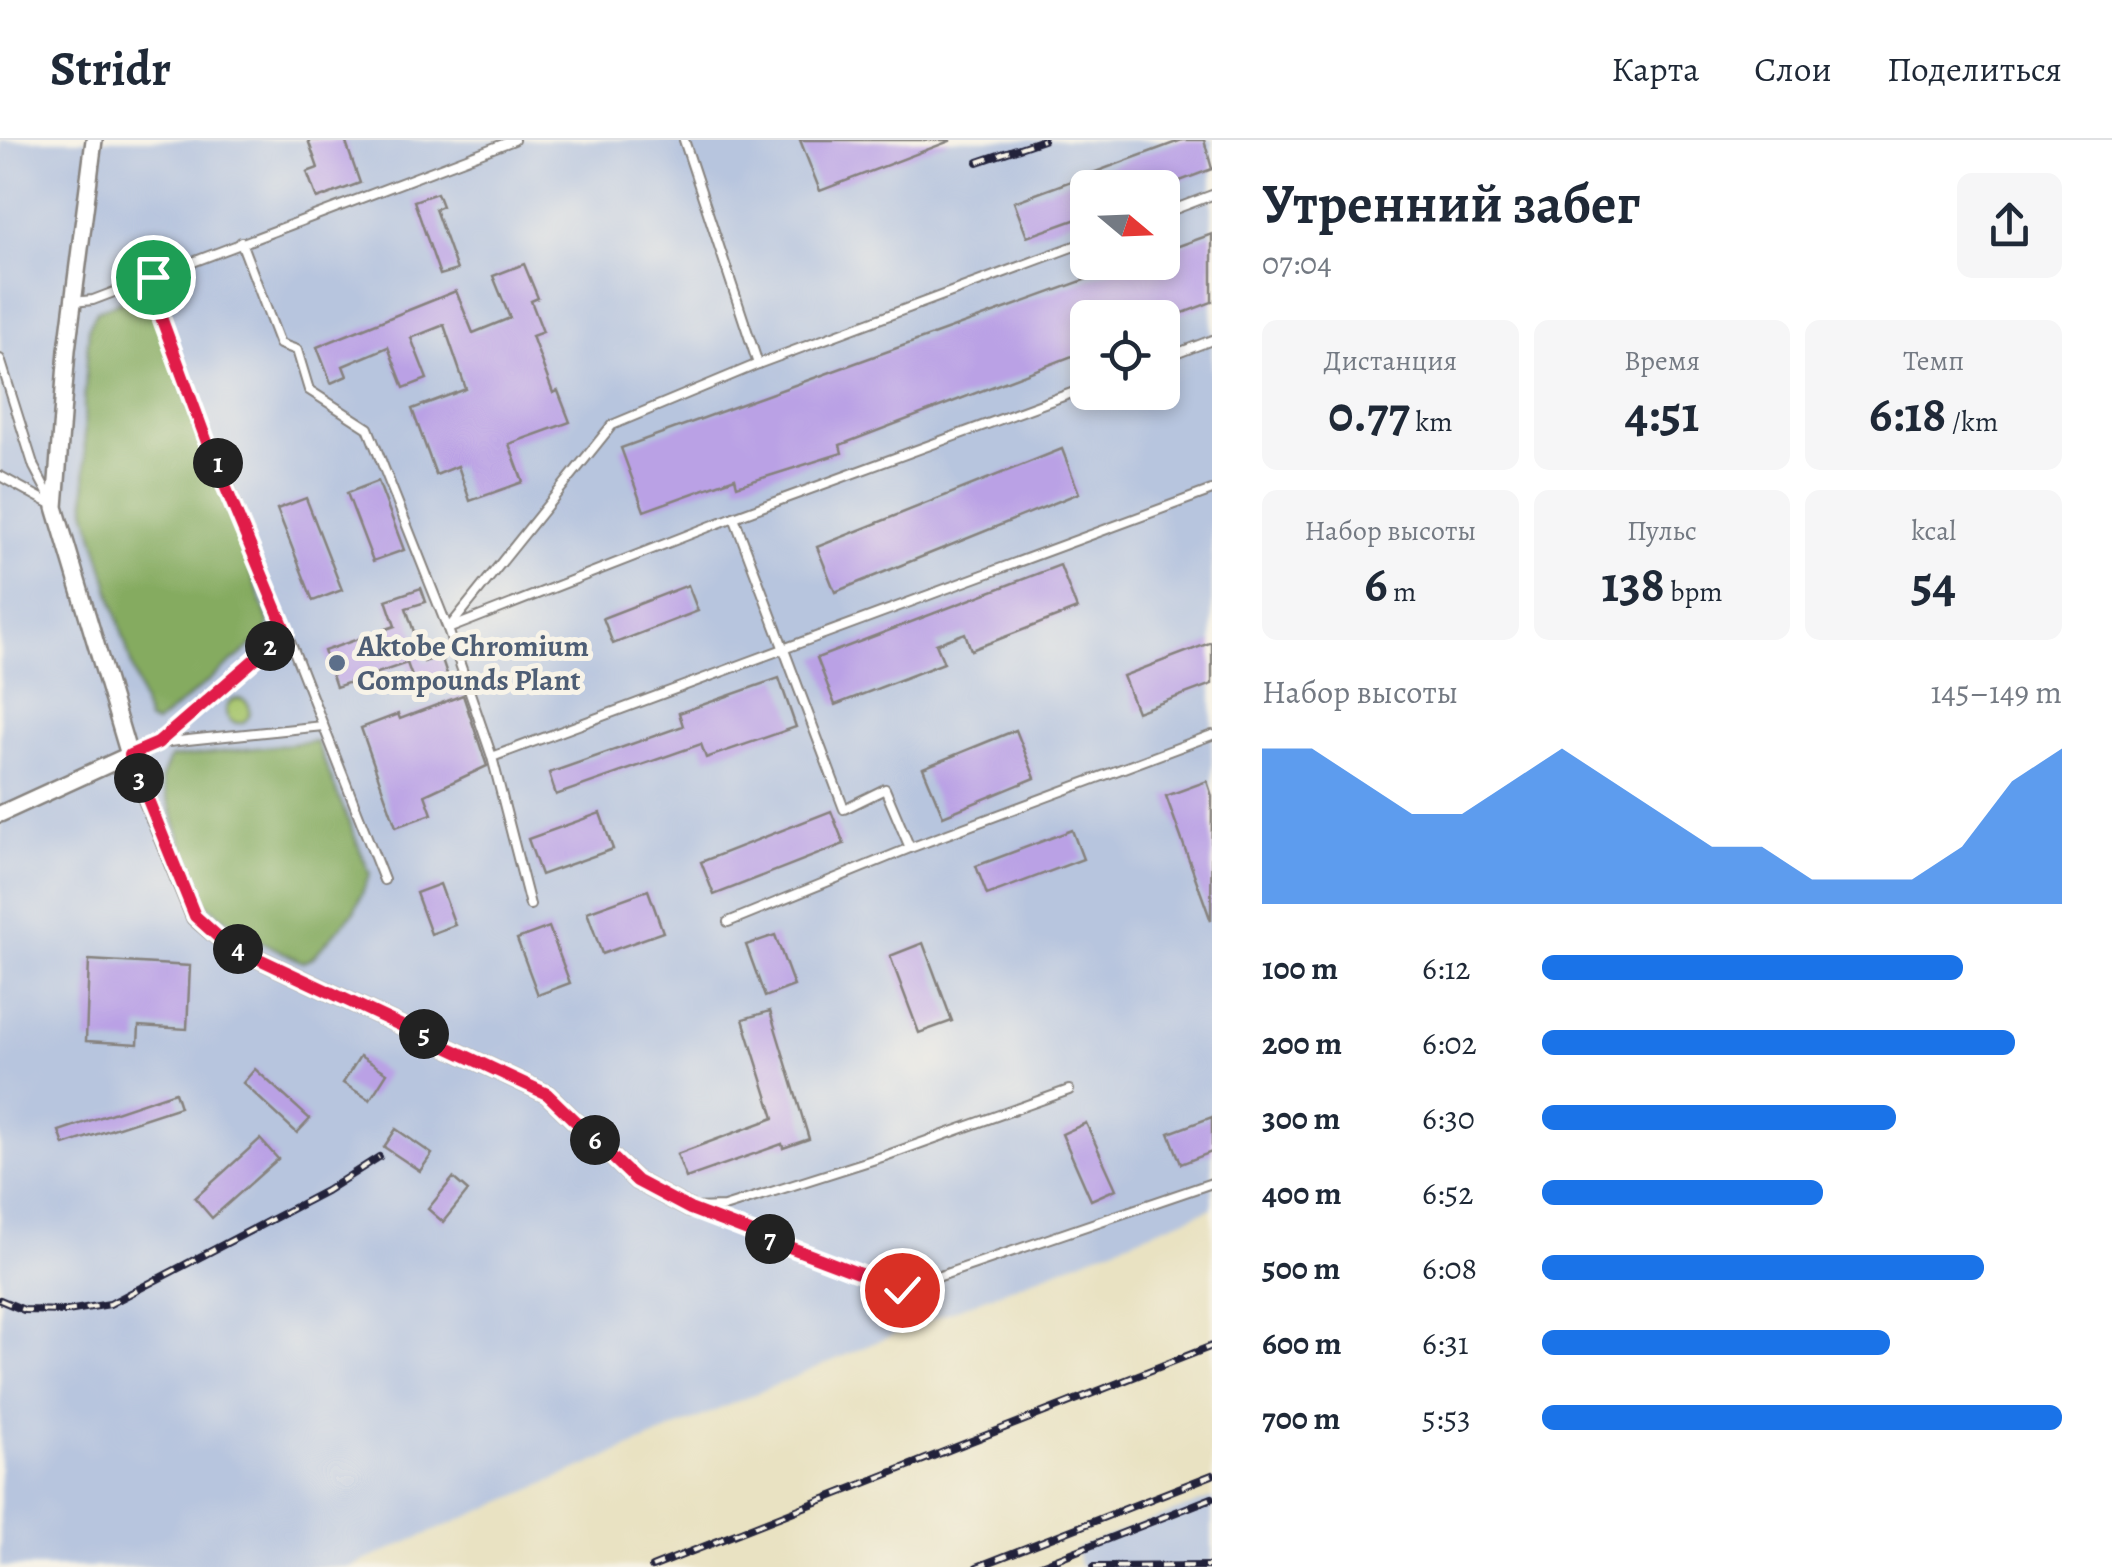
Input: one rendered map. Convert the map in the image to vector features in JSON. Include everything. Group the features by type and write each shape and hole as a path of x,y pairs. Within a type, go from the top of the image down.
{"street":[{"path":"94,140 55,464 55,507 130,755 195,916 209,933 547,1094 637,1181 690,1209"},
{"path":"0,814 130,755"}],"lane":[{"path":"73,302 93,300 514,140"},
{"path":"684,140 758,364"},
{"path":"1180,207 1212,195"},
{"path":"241,242 280,344 297,350 310,390 368,428 448,629 492,757 530,905"},
{"path":"448,629 612,424 758,364 1070,249"},
{"path":"147,279 208,445 384,880"},
{"path":"1180,352 1212,340"},
{"path":"0,359 34,467 55,507"},
{"path":"448,629 734,517 1070,394"},
{"path":"0,476 55,507"},
{"path":"492,757 1212,490"},
{"path":"734,517 844,809 885,789 910,848"},
{"path":"158,743 286,632"},
{"path":"130,755 158,743 323,726"},
{"path":"728,922 910,848 1212,735"},
{"path":"690,1209 724,1207 1069,1090"},
{"path":"690,1209 902,1290 1212,1182"}],"shaded area":[{"name":"Aktobe Chromium Compounds Plant","path":"0,140 1212,140 1212,1208 909,1328 350,1567 0,1567"},
{"path":"1212,1498 1212,1567 1080,1567 1076,1548"}],"green space":[{"path":"147,291 269,622 267,633 156,724 148,721 86,509 84,404 89,326 97,311"},
{"path":"238,699 247,702 247,720 238,723 229,720 226,711 229,702"},
{"path":"316,741 370,874 354,912 312,958 303,962 246,934 201,900 161,780 170,758"}],"building":[{"path":"308,140 345,140 360,183 317,199 307,172 318,168"},
{"path":"800,140 950,140 950,141 820,191"},
{"path":"1182,140 1204,140 1212,169 1180,181 1180,170 1101,170"},
{"path":"1070,181 1070,221 1027,237 1014,202"},
{"path":"437,193 442,206 435,209 457,270 440,275 414,201"},
{"path":"1212,234 1212,302 1180,314 1180,300 1070,300 1070,357 840,445 842,453 737,486 735,478 644,511 621,448 1084,280 1180,280 1180,246"},
{"path":"524,264 538,298 531,301 543,332 532,336 553,393 558,391 570,422 509,444 523,482 470,501 458,466 436,475 412,409 466,389 444,325 411,338 427,379 404,388 388,347 343,366 347,376 331,383 317,347 456,291 473,333 510,318 493,276"},
{"path":"1062,449 1079,493 835,592 817,547"},
{"path":"378,481 404,550 373,561 347,493"},
{"path":"306,498 342,590 313,601 277,509"},
{"path":"1060,565 1077,609 971,650 965,633 936,644 944,663 835,705 817,658"},
{"path":"688,585 698,611 613,644 603,618"},
{"path":"421,588 426,602 406,608 424,662 441,656 448,677 416,688 407,663 336,687 324,651 395,626 386,600"},
{"path":"1212,642 1212,684 1137,712 1123,676"},
{"path":"779,678 796,727 706,758 701,744 556,795 549,773 683,726 679,713"},
{"path":"463,695 487,766 425,795 432,814 396,827 361,728 398,714 400,719"},
{"path":"1016,730 1035,778 943,816 923,768"},
{"path":"1207,781 1212,796 1211,921 1166,796"},
{"path":"831,811 844,844 714,895 701,862"},
{"path":"600,813 613,849 541,875 528,839"},
{"path":"1072,830 1083,859 987,895 976,866"},
{"path":"440,884 455,925 431,934 416,893"},
{"path":"648,890 663,932 602,954 587,912"},
{"path":"549,927 570,983 538,995 517,939"},
{"path":"775,935 794,986 765,997 746,945"},
{"path":"923,943 952,1021 919,1033 890,956"},
{"path":"89,960 190,966 187,1029 139,1026 138,1044 86,1041"},
{"path":"770,1011 809,1139 783,1148 782,1144 686,1178 677,1154 774,1118 743,1019"},
{"path":"360,1056 387,1073 370,1100 343,1083"},
{"path":"255,1069 310,1119 297,1133 243,1083"},
{"path":"175,1092 180,1107 64,1145 59,1131"},
{"path":"1212,1117 1212,1152 1181,1164 1169,1133"},
{"path":"1086,1123 1116,1189 1091,1200 1062,1134"},
{"path":"396,1129 432,1154 420,1171 384,1147"},
{"path":"260,1139 278,1159 212,1218 195,1198"},
{"path":"453,1178 468,1191 443,1222 428,1209"}],"railway":[{"path":"978,162 1043,140"},
{"path":"0,1300 24,1310 67,1311 110,1304 326,1191 379,1157"},
{"path":"652,1567 1212,1346"},
{"path":"977,1567 1212,1475"},
{"path":"1036,1567 1212,1498"},
{"path":"1094,1567 1212,1566"}],"place":[{"name":"Aktobe Chromium Compounds Plant","path":"337,663"}],"route":[{"path":"153,277 147,279 208,445 226,478 286,632 158,743 130,755 195,916 209,933 225,943 547,1094 637,1181 690,1209 902,1290"}]}
